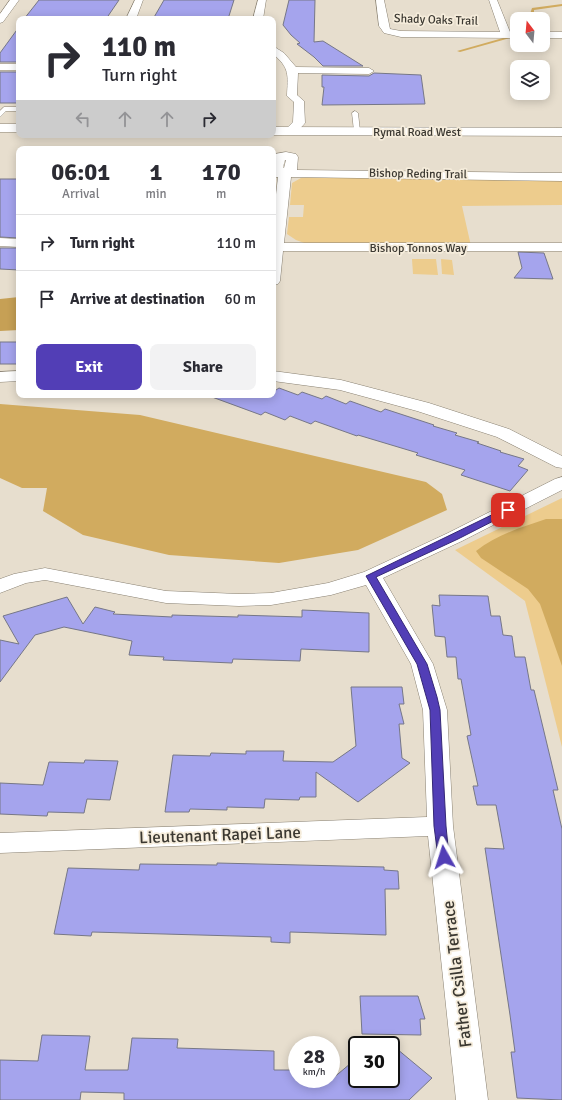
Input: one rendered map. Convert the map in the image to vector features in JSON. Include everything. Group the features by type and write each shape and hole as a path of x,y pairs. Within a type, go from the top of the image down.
{"main road":[{"name":"Rymal Road West","path":"276,129 287,125 357,131 562,132"},
{"path":"0,128 16,128"}],"street":[{"path":"0,20 15,0"},
{"path":"132,16 139,0"},
{"path":"259,16 262,0"},
{"name":"Shady Oaks Trail","path":"380,0 384,26 387,31 401,34 510,35"},
{"path":"493,0 506,35"},
{"path":"550,35 562,35"},
{"path":"276,52 290,64 293,70 292,96 286,101 285,108"},
{"path":"0,67 16,67"},
{"path":"293,70 369,71"},
{"path":"276,228 279,173 291,169 292,162 292,157 286,156 287,125 299,123 299,101 292,96"},
{"name":"Bishop Reding Trail","path":"279,173 562,177"},
{"path":"0,242 16,243"},
{"name":"Bishop Tonnos Way","path":"276,247 562,247"},
{"path":"0,377 16,376"},
{"path":"276,376 341,385 423,407 503,433 562,463"},
{"path":"0,587 21,578 45,574 166,597 239,600 271,599 331,589 371,576 455,537 562,483"},
{"name":"Father Csilla Terrace","path":"371,576 422,664 435,710 440,826 472,1100"},
{"name":"Lieutenant Rapei Lane","path":"0,843 440,826"}],"lane":[{"path":"0,115 2,109 16,109"},
{"path":"355,113 357,131"}],"shaded area":[{"path":"313,176 562,180 562,205 462,206 471,246 307,244 296,240 287,234 289,217 303,217 304,205 290,205 292,183 301,178"},
{"path":"412,259 436,259 438,275 413,274"},
{"path":"441,259 452,260 454,275 442,274"},
{"path":"16,297 16,330 0,331 0,299"},
{"path":"0,404 140,415 426,482 442,494 447,510 358,550 279,563 169,555 83,535 43,511 47,488 22,488 0,478"},
{"path":"562,498 562,747 525,601 455,550"},
{"path":"546,519 562,519 562,666 540,604 528,589 481,558 476,551 492,540 519,528"}],"building":[{"path":"39,0 119,0 108,16 26,16"},
{"path":"164,0 234,0 229,16 155,16"},
{"path":"289,0 315,0 314,42 323,41 363,66 323,66 297,44 300,43 283,25"},
{"path":"16,31 16,62 0,62 0,53"},
{"path":"0,72 16,72 16,103 0,103"},
{"path":"374,73 421,75 425,104 322,105 324,87 322,87 322,75 369,76"},
{"path":"0,179 16,179 16,238 0,237"},
{"path":"0,248 16,248 16,270 0,269"},
{"path":"518,252 544,253 553,279 514,278 522,268"},
{"path":"0,342 16,342 16,364 0,364"},
{"path":"279,388 298,395 302,392 322,399 326,396 346,404 350,401 381,412 385,409 457,433 455,435 479,442 477,443 501,451 500,452 524,459 518,466 528,470 510,491 461,475 465,470 416,455 418,453 358,435 357,436 315,421 311,424 290,416 285,420 265,412 261,415 215,398 276,398 276,390"},
{"path":"439,595 488,596 491,616 500,616 503,635 512,636 515,657 525,657 531,690 534,690 558,790 553,790 562,829 562,1100 517,1098 511,1052 515,1052 485,848 504,849 496,805 477,805 473,786 478,786 467,736 471,735 461,679 458,679 456,657 447,657 445,637 435,636 432,605 440,606"},
{"path":"67,597 83,624 95,607 115,612 113,614 172,617 172,615 238,617 238,615 302,617 302,610 369,613 369,652 301,649 300,661 233,659 232,663 163,660 164,657 129,655 132,641 64,627 35,635 0,682 0,640 19,644 3,616"},
{"path":"351,687 402,687 404,704 399,704 404,724 399,724 402,758 410,763 358,802 316,772 316,797 300,797 299,800 265,799 264,808 227,807 227,810 190,809 189,812 165,812 173,755 210,756 211,753 246,754 246,751 284,751 283,761 333,762 356,746"},
{"path":"85,760 118,761 110,800 87,799 84,813 48,812 47,816 0,814 0,783 43,785 49,762 84,763"},
{"path":"217,863 384,867 384,870 398,871 399,889 385,889 386,935 290,932 290,943 271,942 271,937 92,932 91,936 54,934 68,868 139,870 140,864 217,865"},
{"path":"360,996 418,996 425,1019 420,1019 421,1035 362,1034"},
{"path":"42,1035 90,1036 85,1070 128,1070 132,1038 178,1039 177,1048 274,1051 274,1070 288,1070 288,1088 340,1088 340,1072 348,1066 348,1088 400,1088 400,1051 432,1078 409,1100 124,1100 124,1093 81,1092 80,1100 0,1100 0,1060 38,1061"}],"waterway":[{"path":"532,12 533,9 562,5"},
{"path":"459,51 510,37"}],"route":[{"path":"444,857 440,826 435,710 432,697 422,664 371,576 455,537 508,510"}]}
